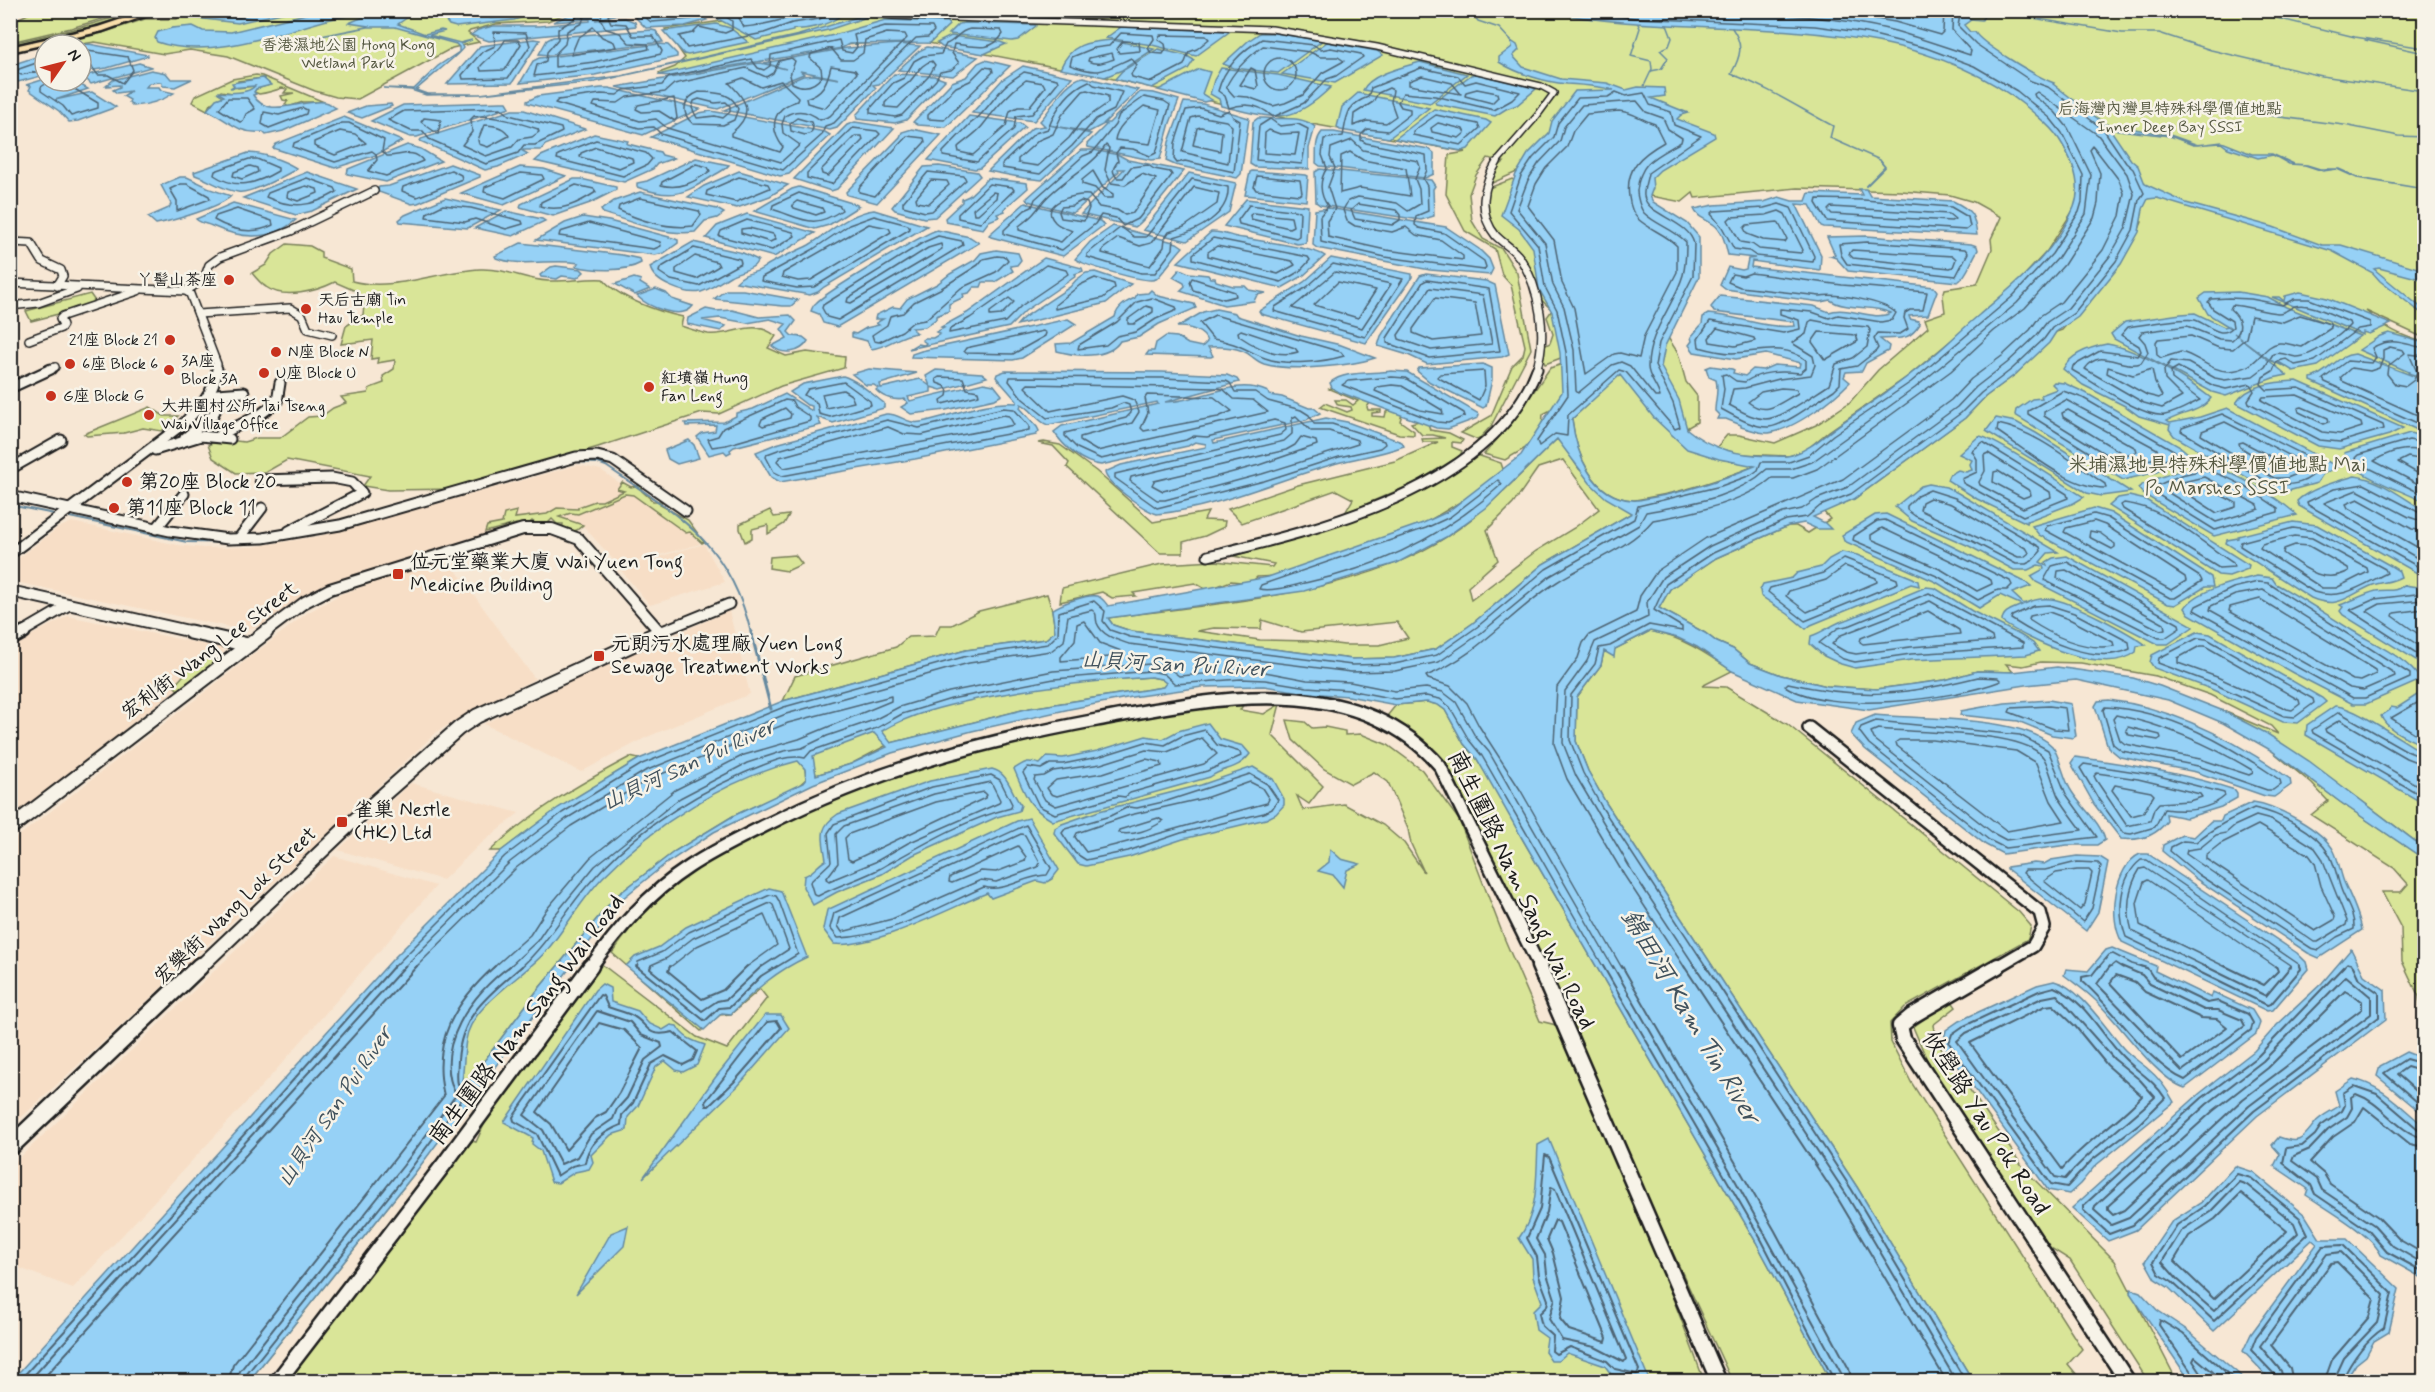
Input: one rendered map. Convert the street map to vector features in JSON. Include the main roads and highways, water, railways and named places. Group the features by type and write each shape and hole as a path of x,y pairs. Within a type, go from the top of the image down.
{"main road":[{"path":"79,33 150,10"},
{"path":"83,33 158,10"},
{"path":"10,49 122,20"},
{"path":"10,49 96,30"},
{"path":"10,49 33,44"}],"water":[{"path":"449,10 487,11 494,14 491,18 501,17 502,15 496,11 543,11 514,20 456,27 449,25 440,14"},
{"path":"727,10 829,10 840,16 818,26 793,29 793,31 756,40 711,15"},
{"path":"290,11 238,23 195,18 203,13"},
{"path":"318,11 364,11 247,42 223,46 178,47 157,42 155,38 158,32 172,28 193,26 203,31 231,32"},
{"path":"578,11 695,11 707,20 685,26 646,28 632,14 621,13 595,20 625,18 635,22 636,26 489,41 471,35 478,30 493,26 539,26 590,21 590,19 553,22"},
{"path":"1543,11 1969,11 1971,13 1964,13 1971,20 1964,25 1970,32 1975,32 1987,44 2011,60 2054,83 2105,124 2170,135 2197,145 2170,136 2110,129 2131,160 2138,166 2145,184 2186,203 2273,227 2322,245 2341,245 2424,270 2424,280 2379,268 2374,269 2424,310 2424,315 2373,273 2332,251 2157,198 2148,199 2143,209 2139,232 2121,264 2078,317 2056,332 2049,343 2016,374 1985,397 1965,418 1854,499 1813,517 1831,529 1817,529 1804,523 1788,526 1716,558 1670,589 1659,608 1733,649 1750,663 1781,675 1827,686 1877,689 1945,680 1977,671 2013,672 2057,667 2133,678 2160,686 2221,710 2266,733 2309,761 2424,846 2424,859 2340,802 2272,751 2223,723 2168,700 2076,680 2026,685 1869,710 1797,700 1732,671 1697,647 1678,638 1650,631 1615,649 1614,657 1604,651 1601,665 1577,697 1576,741 1588,771 1606,803 1857,1187 1973,1381 1831,1381 1756,1242 1477,759 1464,744 1445,710 1427,702 1396,705 1348,696 1306,693 1264,686 1202,687 1132,697 972,731 892,753 813,784 714,832 664,865 622,899 414,1174 249,1381 11,1381 392,960 501,851 558,808 639,759 783,701 966,650 1046,639 1055,631 1052,610 1074,600 1097,596 1108,606 1268,577 1423,523 1447,512 1521,455 1562,392 1560,353 1552,312 1539,289 1533,248 1519,229 1501,215 1516,174 1528,154 1549,133 1552,121 1575,91 1614,90 1550,81 1515,70 1499,62 1499,57 1512,47 1511,41 1517,45 1519,50 1513,56 1523,67 1561,79 1607,83 1626,90 1638,87 1664,88 1665,96 1651,98 1688,113 1677,119 1714,133 1715,137 1660,170 1652,178 1653,188 1650,196 1653,202 1687,223 1699,237 1699,277 1665,346 1661,367 1679,400 1687,429 1706,442 1726,450 1747,454 1784,456 1792,455 1812,445 1922,365 2020,280 2057,239 2074,207 2077,189 2075,172 2056,134 2028,108 1975,74 1918,52 1858,39 1795,31 1604,20","holes":["1620,375 1654,418 1687,449 1719,459 1755,466 1706,484 1668,494 1638,500 1618,497 1606,491 1588,472 1577,446 1572,419","1557,439 1590,483 1606,498 1632,513 1543,564 1473,623 1436,649 1394,658 1352,659 1131,631 1113,625 1108,618 1304,591 1397,563 1446,537 1486,508","1151,677 1161,679 1166,683 1163,687 1030,708 891,743 882,731 916,715 977,699 1085,683","874,733 887,747 851,764 816,775 813,756","798,761 805,769 806,779 803,783 733,816 675,851 615,897 536,992 469,1081 462,1081 466,1040 470,1027 478,1014 548,949 603,877 645,839 668,822 719,791 745,779"]},
{"path":"385,13 398,17 411,15 398,24 425,34 445,31 429,35 460,43 472,40 461,44 463,48 459,52 456,44 395,27 368,27 306,39 368,26 349,23"},
{"path":"864,15 870,16 828,30 595,82 481,94 426,95 411,90 383,88 414,89 438,66 458,52 416,90 427,94 480,94 621,76 799,35"},
{"path":"885,20 948,22 949,25 930,43 849,44 842,48 671,76 658,75 834,35"},
{"path":"716,24 730,28 748,42 688,55 684,54 663,31"},
{"path":"959,24 1036,26 1018,40 1012,41 949,34"},
{"path":"1121,27 1229,32 1196,56 1152,45 1106,38"},
{"path":"656,31 663,42 549,55 539,54 547,40 553,37"},
{"path":"1260,33 1276,33 1322,41 1278,73 1234,68 1223,64"},
{"path":"951,36 1006,44 984,54 942,47 937,43"},
{"path":"540,40 512,83 447,84 480,46"},
{"path":"1113,40 1154,49 1122,70 1105,77 1060,69 1064,60 1075,49 1088,43"},
{"path":"1327,42 1377,51 1383,55 1335,83 1282,74"},
{"path":"898,44 920,46 879,84 873,85 876,88 837,128 830,130 724,110 803,76 814,75 839,79 835,78 800,71 804,74 718,109 616,87 761,63 786,69 764,63 847,48"},
{"path":"93,45 148,55 148,56 93,70"},
{"path":"668,45 677,57 595,75 520,83 533,61 539,58"},
{"path":"927,47 978,57 953,76 898,70 919,51"},
{"path":"1158,49 1194,60 1188,69 1152,88 1115,79 1122,71"},
{"path":"33,58 33,78 18,82 14,79 11,65"},
{"path":"985,60 1010,66 946,127 918,125 913,122 952,82 966,77 978,63"},
{"path":"1420,62 1467,74 1430,103 1363,90 1367,84 1380,75"},
{"path":"139,63 151,67 93,83 93,74"},
{"path":"1023,66 1072,77 1034,121 972,113 1002,80"},
{"path":"1221,68 1278,75 1331,87 1303,109 1291,114 1267,116 1221,106 1219,99 1210,94"},
{"path":"1199,69 1210,72 1202,94 1212,100 1204,102 1158,90"},
{"path":"151,70 166,73 171,79 192,79 175,87 163,86 161,82 149,83 146,87 159,87 161,90 174,93 155,102 133,106 130,100 123,96 131,91 117,93 113,90 120,85 106,86 113,80"},
{"path":"894,74 934,76 945,80 906,120 895,123 857,119 856,115"},
{"path":"1476,74 1536,89 1517,105 1495,116 1436,104 1435,102 1471,75"},
{"path":"1083,77 1138,90 1104,123 1109,123 1140,92 1154,93 1179,100 1160,159 1151,160 1088,147 1087,144 1106,125 1104,124 1089,132 1049,125 1091,134 1042,180 988,171 1032,128 1045,126 1040,121 1059,96 1070,84"},
{"path":"263,78 271,85 256,89 254,92 256,94 253,95 267,106 286,107 325,102 336,108 283,131 266,135 263,132 240,129 207,110 216,99 224,96 217,92 243,92 255,86 230,88 234,86 232,83"},
{"path":"33,83 33,93 29,90 31,86 26,85"},
{"path":"601,88 700,109 643,135 527,103 538,96"},
{"path":"33,93 76,93 55,100 93,93 116,107 69,122 59,111"},
{"path":"1358,93 1429,108 1389,138 1340,130 1337,127 1342,107"},
{"path":"507,102 510,107 417,137 410,137 371,121 403,105"},
{"path":"1184,102 1203,104 1249,118 1241,174 1237,178 1166,161 1169,142"},
{"path":"391,104 392,106 362,118 347,113 366,106"},
{"path":"1434,109 1491,123 1468,149 1462,151 1395,139"},
{"path":"512,110 524,110 585,129 545,145 541,150 521,150 528,154 485,170 420,141 421,139"},
{"path":"711,111 825,132 830,135 789,174 780,176 651,137 699,113"},
{"path":"969,116 1020,123 1025,127 980,168 928,160"},
{"path":"344,117 402,141 376,155 335,168 273,148 276,144"},
{"path":"1258,118 1298,119 1315,127 1309,148 1309,169 1255,167 1250,164 1253,122"},
{"path":"855,122 894,128 837,189 831,191 794,179 847,125"},
{"path":"912,129 941,135 877,203 847,195 846,192 900,137 902,132"},
{"path":"1322,132 1334,132 1429,149 1434,153 1434,174 1425,178 1320,166 1316,163 1316,147"},
{"path":"594,134 628,141 628,144 674,158 657,164 653,169 624,182 535,161 541,156"},
{"path":"2222,142 2252,154 2272,154 2294,164 2307,165 2320,169 2337,169 2323,171 2305,165 2289,164 2273,155 2258,158 2228,148 2221,143 2205,144"},
{"path":"407,145 421,149 441,161 386,182 347,174 348,169"},
{"path":"1081,150 1119,155 1128,160 1184,171 1135,227 1081,214 1124,169 1118,169 1119,171 1072,213 1026,199"},
{"path":"248,153 273,158 296,168 267,184 243,192 227,189 195,175 194,172"},
{"path":"696,158 729,165 694,187 678,193 660,193 637,187 637,183 647,181"},
{"path":"450,164 480,175 480,177 412,204 376,191 379,187 389,186"},
{"path":"939,166 977,172 980,176 935,217 924,218 895,210 892,207 924,167"},
{"path":"520,167 544,169 566,176 504,205 461,193"},
{"path":"1320,169 1431,180 1435,186 1433,189 1434,216 1421,220 1320,205 1316,202 1315,172"},
{"path":"2337,169 2359,178 2424,189 2357,178"},
{"path":"739,171 788,185 770,196 737,208 688,197 704,186"},
{"path":"1252,171 1308,176 1306,201 1245,195"},
{"path":"307,172 357,189 312,211 296,215 243,198"},
{"path":"1189,173 1236,183 1229,212 1187,241 1143,230"},
{"path":"180,177 187,177 207,188 231,196 207,209 156,224 148,217 169,208 171,204 161,185"},
{"path":"988,178 1027,183 1028,188 1004,209 1005,211 997,214 999,217 989,221 983,229 946,222 945,218 962,202 962,199 969,196"},
{"path":"574,179 616,187 616,190 590,203 553,216 520,207 521,204"},
{"path":"799,187 859,206 829,225 815,229 754,211"},
{"path":"1859,189 1866,189 1870,196 1953,201 1971,214 1977,235 1824,227 1821,226 1810,205 1796,204 1821,255 1820,270 1752,261 1751,267 1934,287 1937,291 1928,315 1909,316 1910,319 1920,324 1916,330 1907,337 1880,339 1889,346 1888,351 1866,363 1862,371 1846,372 1844,377 1850,382 1824,405 1802,420 1766,433 1741,427 1726,419 1717,419 1719,415 1715,411 1717,384 1716,380 1709,377 1706,368 1711,366 1732,369 1733,373 1745,376 1753,369 1763,370 1774,365 1800,367 1801,363 1766,354 1736,359 1694,352 1689,345 1692,341 1691,337 1702,324 1703,317 1708,314 1773,326 1795,326 1794,322 1714,312 1711,307 1720,296 1814,306 1829,312 1844,310 1876,316 1891,313 1844,305 1830,300 1821,302 1725,289 1720,285 1728,267 1746,269 1748,259 1755,258 1728,255 1719,230 1699,216 1694,209 1714,205 1764,202 1779,197 1792,201 1806,201 1809,193 1862,195"},
{"path":"640,192 717,209 724,213 717,218 705,221 695,232 683,233 648,227 603,213 601,210 614,201"},
{"path":"445,198 501,210 468,228 400,222 399,220 405,215"},
{"path":"1246,199 1308,206 1306,243 1297,244 1224,226"},
{"path":"233,203 296,220 276,232 244,236 196,219"},
{"path":"1025,203 1100,221 1104,225 1063,256 989,235"},
{"path":"1328,208 1446,227 1479,249 1489,259 1493,269 1490,275 1430,270 1317,248 1313,245 1315,210"},
{"path":"874,210 927,226 810,295 736,282 809,245 848,219"},
{"path":"506,211 545,221 513,236 475,228"},
{"path":"747,214 815,233 774,257 706,238 717,226"},
{"path":"583,217 609,221 673,238 678,240 678,243 664,253 655,255 536,240 565,223"},
{"path":"1113,226 1177,243 1183,247 1158,278 1150,280 1116,273 1075,259 1090,242"},
{"path":"937,230 970,237 979,243 837,327 823,323 819,314 811,311 815,304 837,287"},
{"path":"1211,232 1298,247 1325,256 1303,276 1282,288 1178,262"},
{"path":"1867,236 1971,244 1977,246 1978,250 1967,271 1958,282 1848,271 1836,258 1830,256 1835,255 1827,237"},
{"path":"693,242 743,253 758,260 754,266 701,292 687,292 671,287 652,273 650,267"},
{"path":"521,243 622,255 640,259 641,263 627,268 600,270 576,266 579,263 527,263 496,258 495,256"},
{"path":"996,250 1018,253 1021,260 1017,265 1010,266 1013,271 995,282 983,282 981,287 974,287 969,293 963,294 964,297 949,304 949,311 936,316 936,319 925,327 912,328 917,333 871,349 867,341 852,337 852,333 856,334 866,328 879,325 876,323 883,319 875,319 876,315 893,307 900,308 907,299 937,284 975,260 981,253"},
{"path":"1044,258 1082,268 1083,271 1075,274 1076,276 1025,311 1009,327 909,349 917,344 924,345 926,343 922,340 940,334 936,332 944,328 941,327 967,313"},
{"path":"1331,258 1412,274 1366,343 1261,314 1259,311 1304,282"},
{"path":"556,266 581,269 584,272 577,278 541,277 540,275"},
{"path":"1180,269 1189,273 1208,275 1216,281 1233,286 1245,286 1249,290 1266,293 1257,295 1254,301 1224,305 1180,291 1185,286 1184,283 1173,277"},
{"path":"1095,272 1131,284 1106,303 1017,325 1023,318 1070,287 1086,273"},
{"path":"1426,274 1486,281 1495,285 1509,354 1502,357 1427,364 1408,355 1378,346 1381,336 1420,276"},
{"path":"634,278 641,280 640,283 650,289 635,295 615,284"},
{"path":"656,289 666,293 672,299 693,306 681,312 665,311 637,296"},
{"path":"726,290 743,290 798,300 791,306 783,306 714,299"},
{"path":"1151,290 1158,296 1194,304 1196,308 1159,324 1139,337 1120,341 1115,347 1100,354 1082,355 1057,351 1056,344 1071,343 1115,317 1120,308 1135,298 1137,294 1148,293"},
{"path":"2238,292 2268,297 2286,307 2360,336 2318,366 2293,371 2277,361 2283,366 2270,360 2234,333 2287,375 2226,396 2212,392 2114,339 2111,334 2125,322 2195,313 2224,327 2228,326 2208,314 2199,298 2206,293"},
{"path":"2300,292 2327,298 2391,324 2369,334 2363,332 2363,335 2272,297 2279,297 2284,301 2285,296"},
{"path":"706,309 732,310 759,317 790,315 796,321 788,332 792,336 803,337 808,341 801,348 792,352 776,349 772,346 787,338 781,329 786,324 770,319 747,323 720,318 702,320 726,326 721,331 687,324 688,318"},
{"path":"1216,309 1235,313 1237,316 1301,336 1341,345 1375,358 1336,366 1289,368 1264,364 1247,353 1224,347 1208,347 1213,356 1211,357 1146,355 1149,351 1154,351 1156,343 1166,336 1177,337 1188,344 1202,347 1207,342 1203,335 1192,329 1177,327 1203,312"},
{"path":"1068,319 1076,324 1022,358 1013,360 911,357 912,354 921,351"},
{"path":"2389,333 2424,343 2424,378 2359,350 2380,336"},
{"path":"2107,344 2147,358 2176,374 2211,398 2197,409 2167,421 2170,423 2200,417 2227,408 2338,467 2323,474 2317,483 2288,491 2271,491 2174,436 2169,429 2170,425 2139,416 2125,406 2083,385 2063,369 2076,355"},
{"path":"2355,354 2424,380 2424,433 2311,381 2311,378 2322,373 2337,361"},
{"path":"1483,364 1492,368 1492,380 1486,406 1483,408 1430,382 1417,371 1419,368"},
{"path":"869,369 917,373 880,384 881,388 920,379 930,386 926,376 936,370 982,373 987,377 941,390 931,387 931,392 908,397 910,401 984,383 994,385 1002,395 995,399 946,410 911,414 901,407 908,403 905,399 886,397 876,390 878,388 874,385 866,385 852,374"},
{"path":"1005,371 1162,372 1227,375 1239,382 1165,402 1242,387 1268,392 1269,395 1314,408 1320,413 1306,420 1213,440 1214,443 1326,418 1347,422 1402,442 1404,446 1341,462 1203,506 1157,514 1119,489 1105,472 1121,465 1206,447 1206,444 1195,442 1188,446 1101,465 1087,461 1074,453 1054,432 1062,426 1158,404 1157,402 1048,425 1021,404 1020,408 1039,431 1036,435 780,482 771,477 756,452 776,444 886,414 916,422 992,404 1016,403 1017,401 996,377 997,374"},
{"path":"1407,372 1479,414 1478,418 1448,429 1436,428 1339,392 1332,388 1330,383 1351,374"},
{"path":"843,376 854,381 884,403 884,408 833,423 817,417 821,425 734,447 727,454 724,451 709,455 697,437 702,433 715,431 716,425 686,426 685,423 724,422 736,416 736,413 753,409 785,394 812,411 812,406 807,405 790,392 803,384"},
{"path":"2297,381 2403,428 2389,435 2339,449 2318,446 2236,403 2248,392 2263,385"},
{"path":"2054,382 2064,383 2086,393 2182,448 2190,455 2176,463 2166,464 2157,472 2123,480 2015,415 2016,410 2032,399 2042,398 2041,395 2057,389 2052,384"},
{"path":"1996,418 2016,422 2131,492 2101,496 2087,493 1986,431"},
{"path":"2410,433 2424,437 2424,502 2367,475 2348,461 2344,453"},
{"path":"1979,436 2013,452 2084,497 2027,521 2027,523 1977,499 1947,480 1949,475 1958,470 1966,472 1972,470 1970,464 1972,460 1959,454"},
{"path":"689,440 694,445 699,458 677,464 668,459 665,450"},
{"path":"2202,464 2224,470 2251,484 2278,500 2297,515 2214,536 2143,494 2138,488 2158,478"},
{"path":"2355,476 2382,485 2424,510 2424,577 2299,506 2297,501 2309,493"},
{"path":"1929,484 1946,487 1958,493 2058,552 2048,553 2040,562 2047,566 2046,562 2053,558 2067,556 2193,627 2168,644 2158,644 2036,582 2031,576 2044,569 2043,566 2038,565 2028,570 2014,570 1969,546 1912,521 1895,507 1921,486"},
{"path":"2129,496 2146,500 2249,565 2248,569 2229,576 2218,575 2109,506 2118,498"},
{"path":"2094,508 2111,513 2211,577 2213,587 2205,587 2175,605 2168,604 2039,535 2032,526"},
{"path":"1886,514 2027,583 2031,586 2012,593 2024,604 2034,600 2051,599 2072,605 2100,618 2146,645 2137,646 2136,652 2122,659 2106,661 2068,654 2030,638 2002,622 2006,613 2022,605 2000,595 1979,608 1936,582 1844,541 1842,535 1875,515"},
{"path":"2293,522 2317,525 2391,566 2399,571 2401,577 2373,585 2343,600 2321,601 2311,598 2226,543 2227,540 2238,538 2238,536"},
{"path":"1842,552 1857,555 1913,578 1918,581 1919,586 1911,584 1806,629 1761,596 1760,590 1763,584 1792,578 1797,573 1821,567 1829,559"},
{"path":"2257,576 2272,578 2276,584 2390,652 2415,672 2421,680 2366,704 2353,704 2189,614 2185,608 2207,591"},
{"path":"2404,585 2424,588 2424,665 2340,611 2343,607 2340,605 2362,596 2376,591 2394,590"},
{"path":"1926,587 1935,588 1972,611 2020,635 2033,643 2039,651 2026,655 1911,660 1855,668 1824,656 1810,644 1811,636 1839,622"},
{"path":"2197,632 2210,634 2326,702 2298,723 2283,722 2211,689 2154,668 2150,662 2152,655"},
{"path":"2424,693 2424,746 2388,726 2381,716 2391,707 2397,708"},
{"path":"2049,700 2071,704 2076,736 2073,738 2052,735 2018,721 1960,715 1961,711 2005,703"},
{"path":"2109,700 2157,710 2204,728 2270,765 2290,779 2291,785 2274,797 2265,796 2196,772 2120,757 2108,747 2095,706 2098,701"},
{"path":"2335,706 2343,707 2366,718 2424,753 2424,804 2306,735 2307,725"},
{"path":"1875,715 1995,724 2038,736 2055,750 2069,787 2099,827 2105,840 2097,845 2067,845 2003,854 1986,845 1865,749 1851,734 1856,723"},
{"path":"1208,723 1220,739 1243,746 1250,754 1236,766 1210,777 1053,821 1032,805 1014,769 1026,762 1040,764 1047,757 1063,758 1097,751 1146,736 1163,739 1178,731"},
{"path":"2075,757 2136,766 2196,779 2235,790 2237,798 2221,807 2186,818 2166,814 2167,821 2152,834 2141,838 2121,839 2094,804 2071,763"},
{"path":"1253,767 1273,779 1284,799 1284,805 1276,814 1266,819 1183,839 1129,857 1086,866 1078,864 1054,833 1055,828 1062,824 1099,811 1201,785"},
{"path":"992,769 998,771 1006,779 1021,805 1019,811 997,817 913,855 882,874 837,892 813,905 803,887 804,876 826,860 823,834 831,819 838,814 930,781"},
{"path":"2253,802 2286,813 2310,827 2328,843 2336,855 2362,930 2319,958 2196,879 2162,851 2163,845 2182,835 2194,837 2211,821 2221,821 2223,816"},
{"path":"1029,818 1059,870 1052,879 1045,883 1037,881 991,898 987,893 890,934 850,944 834,944 823,929 827,910 1017,821"},
{"path":"1330,849 1341,859 1360,864 1347,870 1343,887 1333,875 1318,871 1329,862"},
{"path":"2140,854 2148,854 2297,953 2306,962 2308,969 2273,1010 2267,1011 2122,942 2115,920 2116,894 2124,870 2131,860"},
{"path":"2077,856 2100,857 2108,862 2098,912 2086,931 2007,869 2007,867 2034,863 2044,864 2051,860"},
{"path":"769,888 781,891 807,957 757,989 731,1014 722,1013 704,1030 626,966 635,957 659,947 686,927"},
{"path":"2112,948 2156,966 2155,971 2211,998 2213,992 2252,1010 2260,1023 2256,1034 2185,1088 2174,1082 2150,1062 2094,999 2064,975 2066,969 2088,971 2106,950"},
{"path":"2351,949 2364,975 2385,990 2386,1019 2257,1116 2136,1230 2108,1241 2072,1208 2199,1094 2254,1051 2277,1025 2322,983"},
{"path":"2054,981 2064,985 2083,1000 2126,1051 2159,1080 2174,1102 2095,1166 2069,1194 2048,1190 1943,1045 1946,1030 1959,1021 2037,985"},
{"path":"602,984 610,988 611,1002 638,1011 648,1023 663,1030 671,1025 677,1026 686,1036 705,1045 697,1065 683,1072 676,1070 665,1061 656,1067 638,1106 628,1117 627,1130 611,1135 591,1155 593,1162 589,1169 575,1172 558,1183 551,1182 541,1151 532,1144 533,1138 504,1122 595,990"},
{"path":"765,1015 781,1015 789,1028 738,1086 643,1178 715,1078"},
{"path":"2406,1052 2424,1059 2424,1115 2377,1076 2380,1066"},
{"path":"2353,1079 2373,1086 2424,1126 2424,1279 2381,1255 2369,1239 2306,1195 2308,1189 2274,1166 2280,1154 2272,1145 2279,1137 2297,1140 2304,1137 2317,1120 2339,1106 2335,1091"},
{"path":"1549,1139 1648,1377 1645,1381 1611,1374 1605,1366 1567,1353 1558,1361 1551,1361 1545,1352 1547,1338 1536,1330 1533,1311 1542,1302 1533,1277 1532,1259 1519,1238 1530,1217 1533,1205 1538,1145"},
{"path":"2235,1166 2253,1172 2305,1215 2320,1239 2347,1239 2399,1289 2389,1332 2374,1341 2366,1356 2356,1364 2345,1381 2272,1381 2243,1351 2251,1334 2317,1244 2312,1240 2214,1331 2168,1287 2155,1279 2145,1261 2172,1221 2202,1202"},
{"path":"628,1226 624,1246 576,1294 611,1233"},
{"path":"2131,1289 2140,1292 2157,1310 2187,1330 2247,1381 2190,1381 2130,1293"}],"waterway":[{"path":"409,15 416,10"},
{"path":"1469,10 1478,21 1499,28 1511,41"},
{"path":"2244,10 2355,37 2424,48"},
{"path":"1971,19 1982,20 1984,16 2015,15 2122,33 2159,33 2211,50 2322,76 2424,91"},
{"path":"1638,24 1640,28 1631,56 1651,61 1651,71"},
{"path":"1651,71 1661,69 1668,58 1660,50 1669,46 1672,38 1667,25"},
{"path":"1732,28 1740,45 1740,51 1731,74 1770,91 1833,126 1830,138 1880,160 1882,163"},
{"path":"2365,40 2424,53"},
{"path":"1644,86 1651,71"},
{"path":"2220,103 2272,116 2344,125 2399,136 2424,137"},
{"path":"1866,186 1885,167 1881,162"},
{"path":"574,462 598,463 606,466 656,500 698,534 730,576 742,602 751,633"},
{"path":"10,505 59,515"},
{"path":"65,516 187,542 257,543"},
{"path":"263,542 333,530"},
{"name":"山貝河 San Pui River","path":"751,632 771,709"}],"place":[{"name":"丫髻山茶座","path":"229,280"},
{"name":"天后古廟 Tin Hau Temple","path":"306,309"},
{"name":"21座 Block 21","path":"170,340"},
{"name":"N座 Block N","path":"276,352"},
{"name":"6座 Block 6","path":"70,364"},
{"name":"3A座 Block 3A","path":"169,370"},
{"name":"U座 Block U","path":"264,373"},
{"name":"紅墳嶺 Hung Fan Leng","path":"649,387"},
{"name":"G座 Block G","path":"51,396"},
{"name":"大井圍村公所 Tai Tseng Wai Village Office","path":"149,415"},
{"name":"第20座 Block 20","path":"127,482"},
{"name":"第11座 Block 11","path":"114,508"},
{"name":"位元堂藥業大廈 Wai Yuen Tong Medicine Building","path":"398,574"},
{"name":"元朗污水處理廠 Yuen Long Sewage Treatment Works","path":"599,656"},
{"name":"雀巢 Nestle (HK) Ltd","path":"342,822"}],"park label":[{"name":"香港濕地公園 Hong Kong Wetland Park","path":"348,54"},
{"name":"后海灣內灣具特殊科學價值地點 Inner Deep Bay SSSI","path":"2170,118"},
{"name":"米埔濕地具特殊科學價值地點 Mai Po Marshes SSSI","path":"2217,476"}],"water label":[{"name":"錦田河 Kam Tin River","path":"1690,1017"}]}
